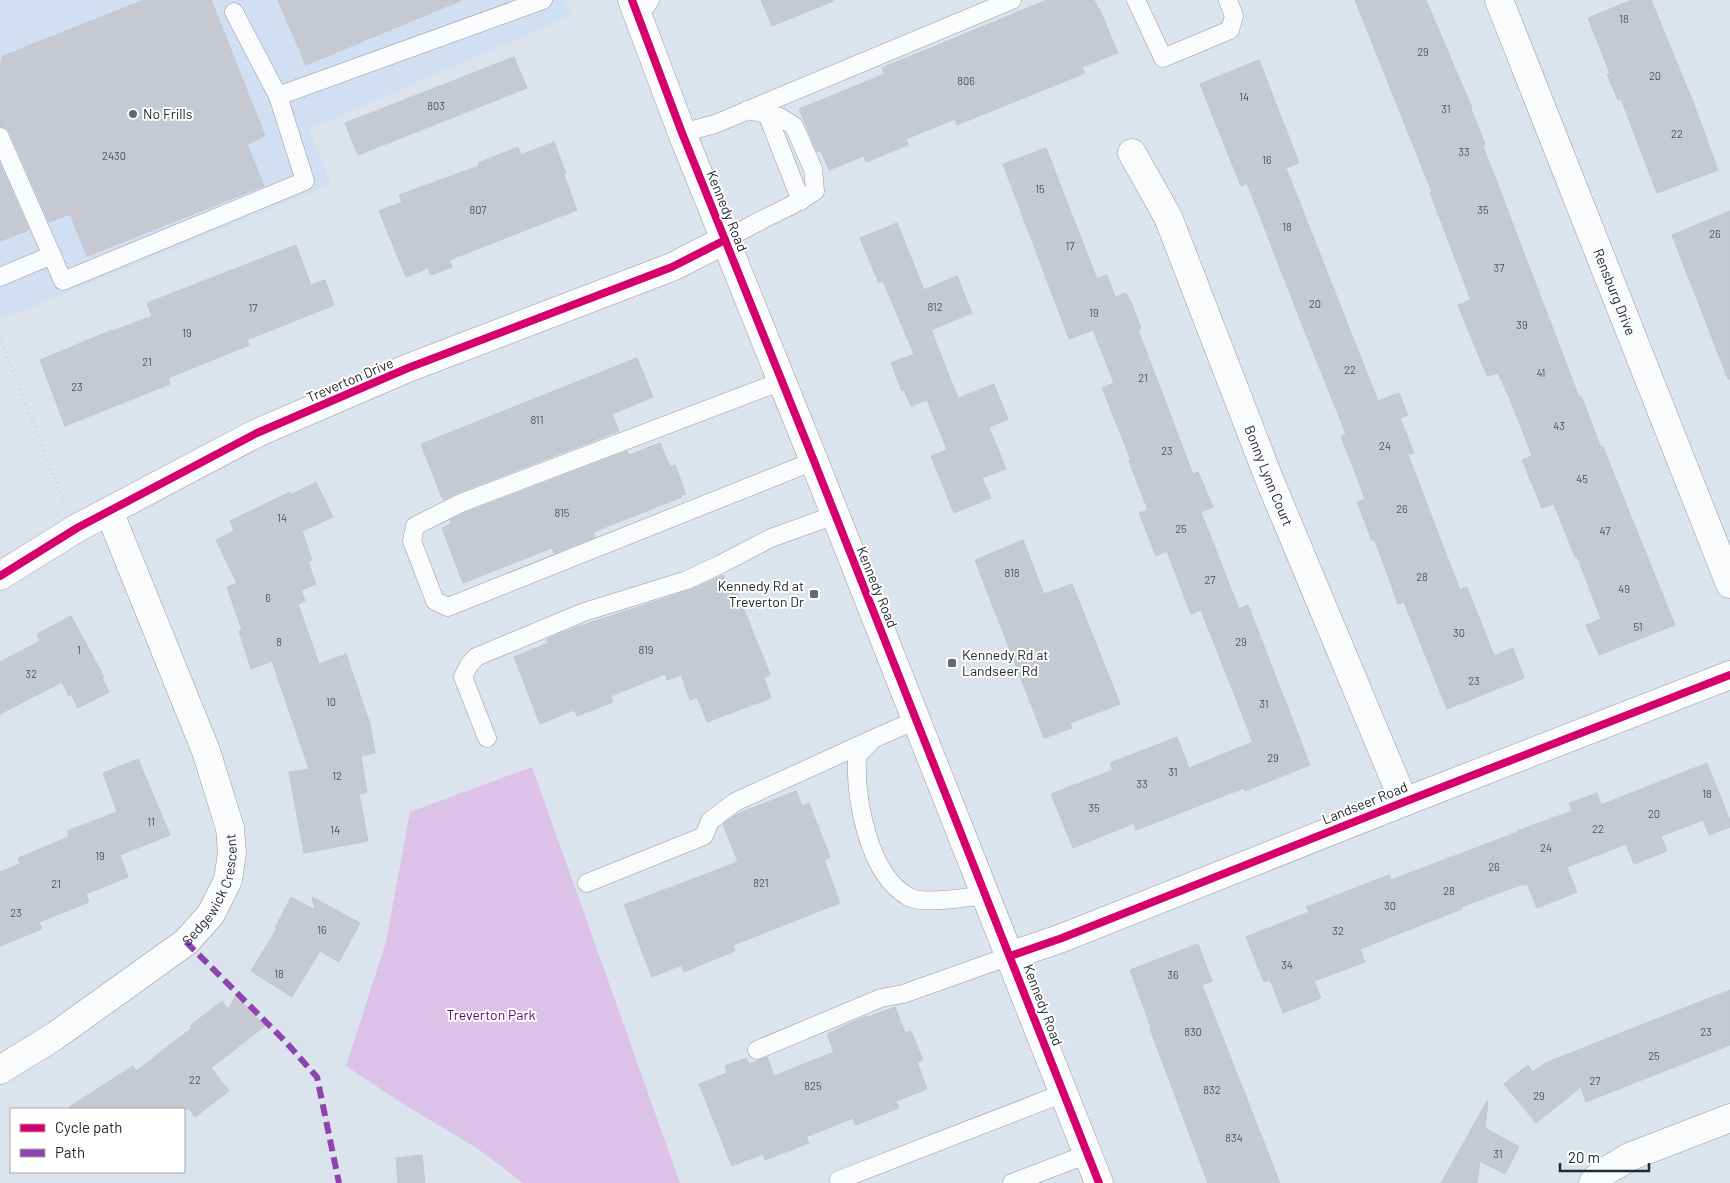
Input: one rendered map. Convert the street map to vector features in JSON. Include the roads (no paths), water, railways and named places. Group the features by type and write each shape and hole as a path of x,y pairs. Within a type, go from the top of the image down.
{"street":[{"name":"Rensburg Drive","path":"1499,0 1730,584"},
{"name":"Kennedy Road","path":"640,6 682,133 814,461 1099,1183"},
{"name":"Bonny Lynn Court","path":"1132,152 1168,217 1270,481 1404,802"},
{"name":"Treverton Drive","path":"0,576 77,528 257,433 408,368 672,267 725,240"},
{"name":"Sedgewick Crescent","path":"0,1070 55,1036 186,942 211,914 228,880 232,853 230,828 206,751 109,511"},
{"name":"Landseer Road","path":"1010,956 1062,938 1730,675"},
{"path":"1593,1183 1610,1168 1629,1157 1730,1118"}],"lane":[{"path":"278,96 544,0"},
{"path":"682,133 715,124 1012,0"},
{"path":"1136,0 1163,58 1230,30 1234,16 1228,0"},
{"path":"0,137 63,281 306,181 278,96 234,12"},
{"path":"725,240 757,222 802,201 814,191 813,169 794,126 780,117 747,110"},
{"path":"0,277 52,256"},
{"path":"782,381 461,503 415,526 412,541 435,601 448,607 814,461"},
{"path":"487,738 463,677 469,665 476,657 584,612 687,580 771,538 835,515"},
{"path":"586,884 704,836 710,821 735,802 916,720"},
{"path":"873,739 857,756 856,774 862,821 875,857 893,884 910,898 940,901 985,895"},
{"path":"757,1050 881,998 903,994 1010,956"},
{"path":"839,1180 1064,1093"},
{"path":"1012,1183 1088,1154"}],"place":[{"name":"No Frills","path":"133,114"},
{"name":"Kennedy Rd at Treverton Dr","path":"814,594"},
{"name":"Kennedy Rd at Landseer Rd","path":"952,663"}],"park label":[{"name":"Treverton Park","path":"491,1015"}]}
